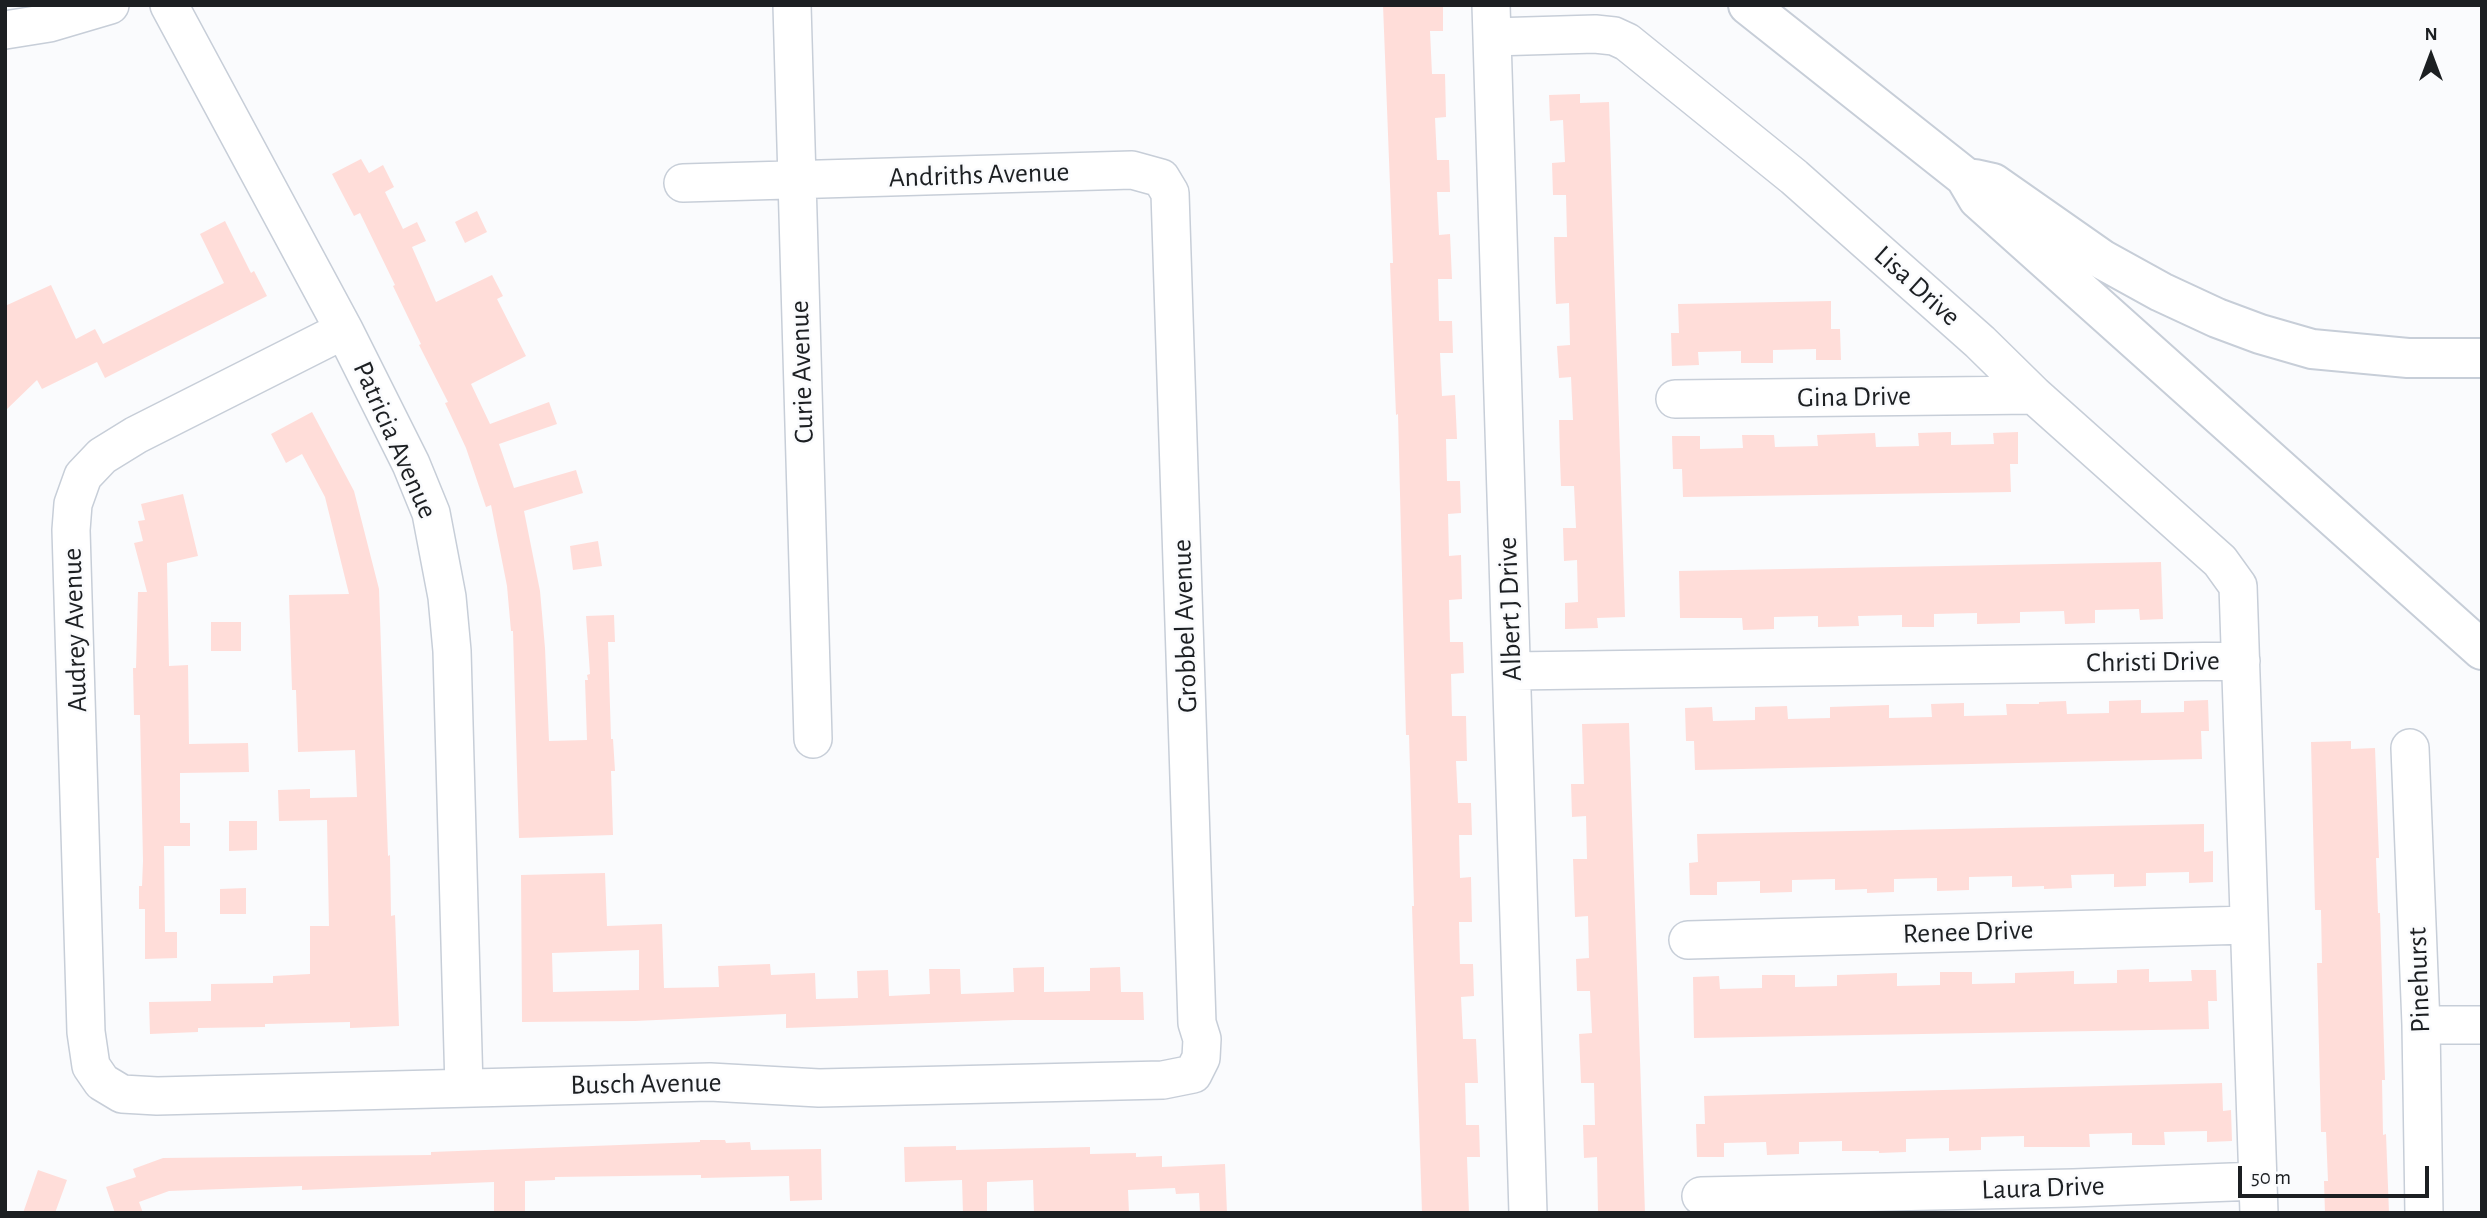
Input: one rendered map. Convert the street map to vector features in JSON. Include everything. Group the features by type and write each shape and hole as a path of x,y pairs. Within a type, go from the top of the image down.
{"highway":[{"path":"1748,5 1965,177 1978,199 2482,650"},
{"path":"1965,177 1993,183 2103,260 2161,292 2260,334 2312,349 2408,358 2482,358"}],"street":[{"path":"5,30 48,23 110,5"},
{"name":"Patricia Avenue","path":"169,5 344,330 422,489 439,549 452,650 464,1088"},
{"name":"Curie Avenue","path":"792,5 813,739"},
{"name":"Lisa Drive","path":"1492,21 1614,36 1627,42 1794,177 2220,561 2238,586 2241,661"},
{"name":"Albert J Drive","path":"1492,21 1528,1213"},
{"name":"Andriths Avenue","path":"683,183 1132,170 1161,178"},
{"name":"Grobbel Avenue","path":"1161,178 1170,192 1172,206 1196,1009 1202,1039 1201,1058 1193,1074"},
{"name":"Audrey Avenue","path":"102,1082 91,1066 86,1032 71,530 73,504 82,476 102,456 136,435 344,330"},
{"name":"Gina Drive","path":"1675,399 2034,395"},
{"name":"Christi Drive","path":"1512,671 2241,661 2258,1197"},
{"name":"Pinehurst","path":"2410,748 2421,1025 2424,1213"},
{"name":"Renee Drive","path":"1688,940 2249,925"},
{"path":"2421,1025 2482,1025"},
{"name":"Busch Avenue","path":"102,1082 122,1094 157,1096 710,1082 819,1088 1163,1080 1193,1074"},
{"name":"Laura Drive","path":"1701,1196 1807,1203 2258,1197"}],"building":[{"path":"1383,5 1443,5 1443,31 1430,31 1432,74 1445,74 1446,117 1435,118 1437,160 1449,160 1450,192 1437,192 1439,235 1450,234 1452,279 1438,279 1439,321 1452,321 1453,353 1440,353 1442,396 1455,395 1457,439 1446,439 1447,481 1460,481 1461,513 1448,514 1449,556 1461,555 1462,599 1449,600 1450,642 1463,642 1464,673 1451,674 1452,716 1466,716 1467,761 1456,761 1458,803 1471,803 1472,835 1459,835 1460,878 1471,877 1472,922 1459,922 1460,964 1473,964 1474,996 1461,997 1463,1039 1476,1039 1478,1083 1465,1083 1466,1125 1479,1125 1480,1157 1467,1157 1469,1213 1422,1213 1409,735 1406,735 1398,414 1396,415 1390,263 1393,263"},
{"path":"1580,94 1580,103 1609,102 1625,617 1597,618 1598,628 1565,629 1565,603 1578,602 1577,560 1564,561 1563,528 1576,528 1574,486 1561,486 1559,420 1573,420 1571,377 1559,378 1557,346 1570,345 1569,303 1556,304 1555,278 1554,237 1567,237 1566,195 1553,195 1552,163 1565,162 1563,120 1550,121 1549,95"},
{"path":"361,159 369,173 383,165 394,187 385,192 403,229 417,222 426,241 412,247 436,302 492,275 503,296 497,299 526,356 471,384 490,424 549,402 557,424 499,444 514,488 576,470 583,493 524,511 540,591 549,741 587,740 585,680 588,680 587,675 590,674 586,616 614,615 615,642 608,642 611,739 615,771 611,771 613,835 519,838 513,631 491,505 486,507 466,448 445,403 448,402 419,345 421,344 393,286 395,285 360,213 354,216 332,174"},
{"path":"477,211 487,232 465,243 455,222"},
{"path":"225,221 251,273 254,271 267,296 105,378 97,362 42,389 37,380 5,411 5,306 51,285 76,339 95,329 103,344 224,283 200,234"},
{"path":"1831,301 1831,329 1840,329 1841,360 1816,360 1816,349 1773,350 1773,363 1741,363 1741,351 1698,352 1699,365 1672,366 1671,333 1679,333 1678,304"},
{"path":"312,412 354,491 379,589 388,856 390,855 391,916 395,915 399,1026 350,1028 350,1022 265,1024 265,1027 198,1028 198,1032 150,1034 149,1002 211,1001 211,984 273,983 273,976 310,974 310,926 329,926 327,820 279,821 278,790 310,789 310,798 357,797 355,750 298,752 296,690 292,690 289,595 349,594 325,497 302,454 286,463 271,434"},
{"path":"1951,432 1951,445 1994,444 1993,433 2018,432 2018,464 2010,464 2011,492 1683,497 1682,469 1673,469 1672,436 1700,436 1700,449 1743,448 1742,435 1774,435 1775,447 1818,446 1817,435 1875,433 1876,447 1919,446 1918,433"},
{"path":"183,494 198,556 167,563 169,666 188,665 189,744 248,743 249,772 180,773 180,823 190,823 190,846 164,846 165,932 177,932 177,958 145,959 145,909 139,909 143,861 140,715 134,715 133,668 136,668 138,592 147,592 134,543 143,541 138,521 145,520 141,504"},
{"path":"598,541 602,566 573,570 570,546"},
{"path":"2161,562 2163,619 2140,620 2139,609 2095,610 2095,623 2065,624 2064,611 2020,612 2020,623 1977,624 1977,613 1934,614 1934,627 1902,627 1902,615 1858,616 1859,626 1818,627 1818,616 1774,617 1774,629 1743,630 1742,618 1680,618 1679,571"},
{"path":"211,622 241,622 241,651 211,651"},
{"path":"2141,700 2141,713 2184,712 2184,701 2208,700 2209,731 2201,731 2202,759 1695,770 1694,741 1686,741 1685,708 1712,707 1713,721 1755,720 1755,707 1787,706 1788,719 1830,718 1830,707 1889,705 1889,718 1932,717 1931,704 1964,703 1964,716 2007,715 2006,704 2066,701 2067,714 2109,713 2109,701"},
{"path":"1629,723 1645,1213 1598,1213 1597,1157 1584,1158 1583,1125 1595,1125 1594,1083 1581,1083 1579,1034 1592,1033 1590,991 1577,991 1576,959 1589,958 1588,916 1575,917 1573,859 1587,859 1586,816 1572,817 1571,784 1584,784 1582,724"},
{"path":"2351,741 2351,749 2375,748 2379,858 2376,858 2385,1080 2382,1080 2383,1135 2386,1134 2389,1213 2325,1213 2324,1181 2328,1181 2326,1132 2321,1132 2317,963 2322,963 2321,910 2315,910 2311,742"},
{"path":"229,821 257,821 257,850 229,851"},
{"path":"2204,824 2204,852 2213,851 2213,882 2189,883 2189,872 2146,873 2146,886 2114,887 2114,874 2071,875 2072,888 2044,889 2044,886 2012,887 2012,876 1969,877 1969,890 1937,891 1937,878 1894,879 1894,892 1867,893 1867,889 1835,890 1835,879 1792,880 1792,892 1760,893 1760,881 1717,882 1717,895 1690,895 1689,863 1698,862 1697,834"},
{"path":"605,873 607,926 662,924 664,988 719,987 718,966 770,964 771,975 815,973 816,999 858,998 857,971 888,970 889,996 930,994 929,969 960,969 961,994 1014,992 1013,968 1044,967 1044,992 1090,991 1090,968 1120,967 1121,992 1143,992 1144,1020 1014,1020 786,1028 786,1014 635,1021 522,1022 521,875","holes":["639,950 639,990 553,992 552,953"]},
{"path":"246,888 246,914 220,914 220,889"},
{"path":"2149,969 2149,982 2192,981 2191,970 2216,970 2217,1001 2208,1001 2209,1029 1694,1038 1693,977 1719,976 1720,989 1762,988 1762,975 1795,975 1795,987 1837,986 1837,975 1897,973 1897,986 1940,985 1940,972 1972,972 1972,984 2015,983 2015,973 2074,971 2074,984 2117,983 2117,970"},
{"path":"2222,1083 2223,1111 2231,1110 2232,1141 2207,1142 2207,1131 2164,1132 2165,1145 2132,1145 2132,1133 2089,1134 2090,1147 2024,1147 2024,1136 1981,1137 1981,1150 1949,1151 1949,1138 1906,1139 1906,1152 1879,1153 1842,1151 1842,1141 1799,1142 1799,1154 1767,1155 1766,1142 1724,1143 1724,1157 1697,1157 1696,1124 1705,1124 1704,1096"},
{"path":"700,1140 750,1142 751,1150 821,1149 822,1200 790,1201 789,1176 555,1177 555,1180 525,1181 525,1213 494,1213 494,1182 302,1190 302,1186 169,1191 139,1202 143,1213 115,1213 106,1187 136,1177 133,1169 163,1158 431,1155 431,1152"},
{"path":"956,1146 956,1150 1090,1147 1090,1154 1136,1153 1136,1157 1162,1156 1162,1167 1225,1164 1227,1213 1200,1213 1199,1193 1176,1194 1175,1188 1128,1190 1129,1213 1034,1213 1033,1180 987,1182 987,1213 963,1213 962,1180 905,1182 904,1147"},
{"path":"38,1170 67,1180 55,1213 23,1213"}]}
